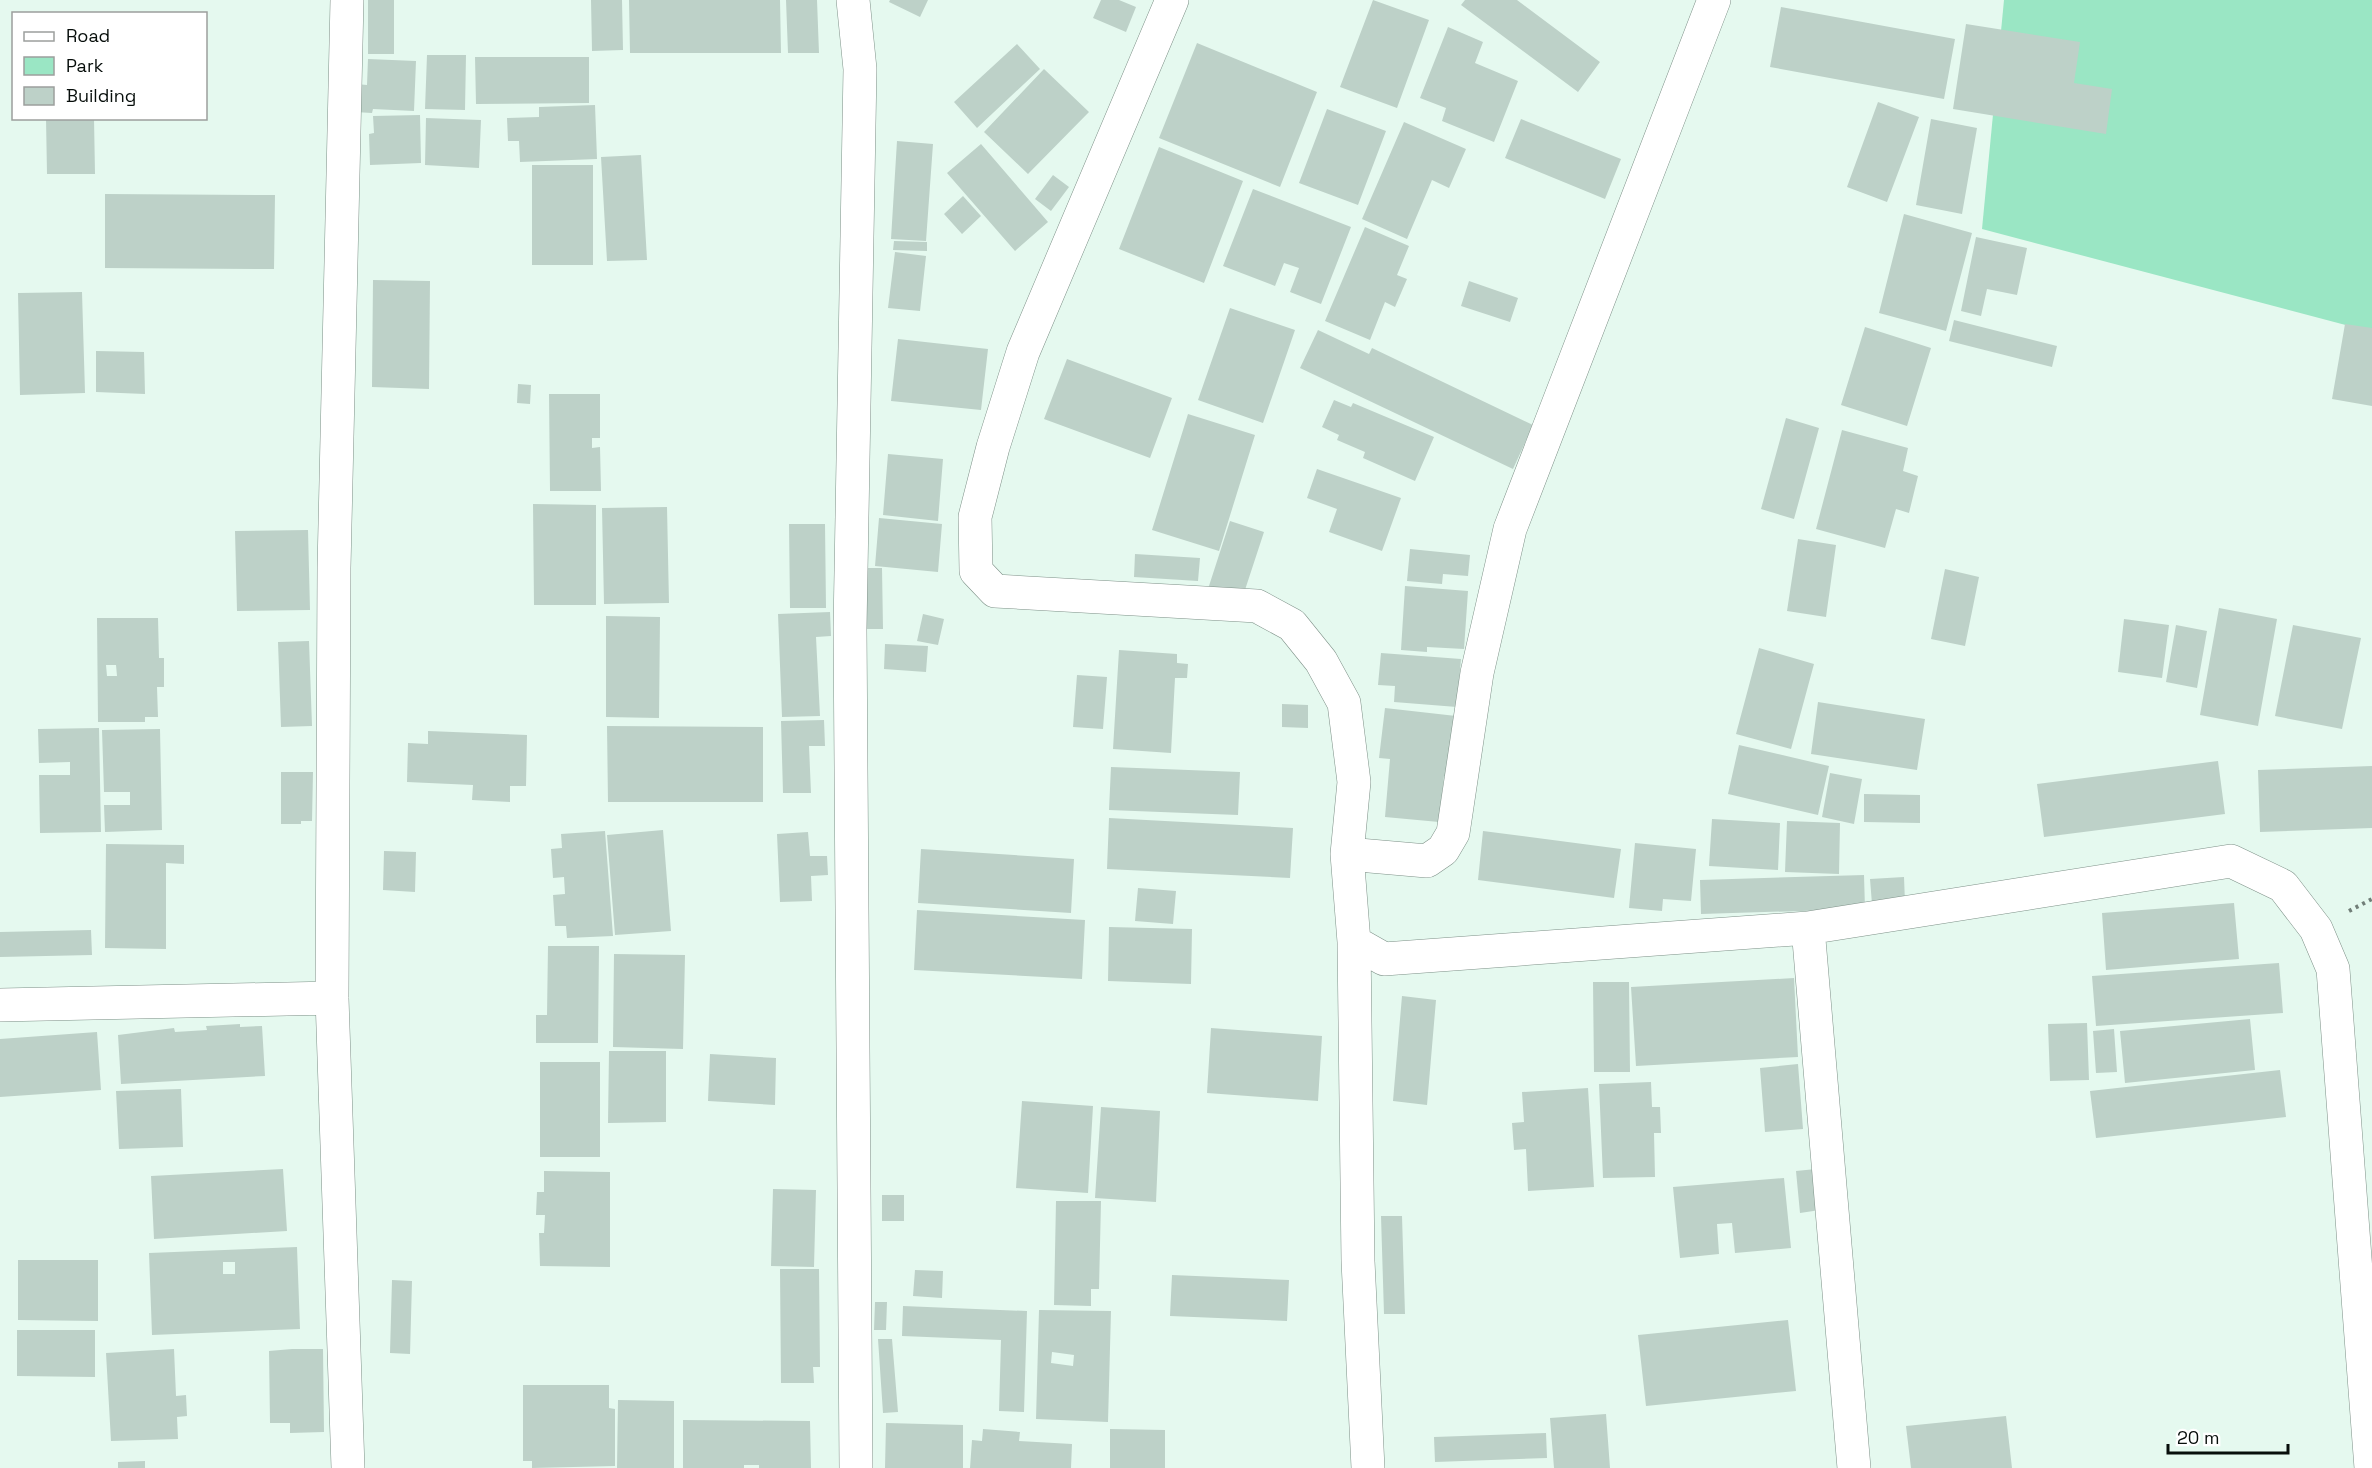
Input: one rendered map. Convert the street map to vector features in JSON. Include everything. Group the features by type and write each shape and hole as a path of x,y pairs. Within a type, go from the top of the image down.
{"street":[{"path":"347,0 334,568 332,998 348,1468"},
{"path":"853,0 860,69 850,628 856,1468"},
{"path":"1172,0 1023,352 993,447 975,517 976,571 995,591 1257,606 1292,625 1322,661 1344,703 1354,782 1347,854 1354,942 1358,1261 1368,1468"},
{"path":"1347,854 1427,861 1443,850 1453,833 1478,673 1510,529 1714,0"},
{"path":"1354,942 1384,959 1808,928 2231,861 2283,886 2316,929 2333,969 2371,1468"},
{"path":"1808,928 1854,1468"},
{"path":"0,1005 332,998"}],"green space":[{"path":"2004,0 2372,0 2372,332 1982,229"}],"building":[{"path":"368,0 394,0 394,54 368,54"},
{"path":"591,0 622,0 623,50 592,51"},
{"path":"629,0 780,0 781,53 630,53"},
{"path":"786,0 817,0 819,53 788,53"},
{"path":"890,0 928,0 920,17 889,2"},
{"path":"1101,0 1119,0 1136,7 1126,32 1093,18"},
{"path":"1373,0 1429,20 1397,108 1340,87"},
{"path":"1465,0 1517,0 1600,62 1578,92 1461,5"},
{"path":"1781,7 1955,39 1944,99 1770,67"},
{"path":"1966,24 2080,42 2074,83 2112,89 2106,134 1953,109"},
{"path":"1448,27 1483,42 1475,63 1518,81 1494,142 1442,121 1446,108 1420,98"},
{"path":"1197,43 1317,92 1280,187 1159,138"},
{"path":"1017,44 1040,69 977,128 954,102"},
{"path":"427,55 466,55 465,110 425,109"},
{"path":"475,57 589,57 589,103 476,104"},
{"path":"368,59 416,61 414,111 373,109 372,113 355,112 356,84 367,85"},
{"path":"1044,69 1089,112 1028,174 984,132"},
{"path":"1878,102 1919,117 1887,202 1847,187"},
{"path":"595,105 597,159 520,162 519,141 508,141 507,118 539,117 539,107"},
{"path":"1327,109 1386,131 1358,205 1299,183"},
{"path":"420,115 421,163 370,165 369,134 374,133 373,116"},
{"path":"426,118 481,120 479,168 425,165"},
{"path":"1521,119 1621,159 1605,199 1505,158"},
{"path":"1931,119 1977,128 1962,214 1916,205"},
{"path":"46,120 94,120 95,174 47,174"},
{"path":"1404,122 1466,149 1449,188 1432,180 1407,239 1362,219"},
{"path":"897,141 933,144 926,241 891,239"},
{"path":"981,144 1048,222 1015,251 947,173"},
{"path":"1159,147 1243,181 1204,283 1119,249"},
{"path":"641,155 647,260 607,261 601,157"},
{"path":"532,165 593,165 593,265 532,265"},
{"path":"1053,175 1069,187 1051,211 1035,199"},
{"path":"1253,189 1351,227 1321,304 1290,292 1299,268 1284,263 1275,286 1223,266"},
{"path":"105,194 275,195 274,269 105,268"},
{"path":"963,196 981,216 962,234 944,214"},
{"path":"1904,214 1972,233 1946,331 1879,313"},
{"path":"1365,227 1409,246 1397,275 1407,279 1395,307 1385,302 1370,340 1325,321"},
{"path":"1976,237 2027,248 2017,295 1987,289 1981,316 1961,311"},
{"path":"894,241 927,242 927,251 893,250"},
{"path":"895,252 926,256 920,311 888,308"},
{"path":"373,280 430,281 429,389 372,387"},
{"path":"1469,281 1518,298 1510,322 1461,306"},
{"path":"82,292 85,393 20,395 18,293"},
{"path":"1230,308 1295,330 1263,423 1198,400"},
{"path":"1954,320 2057,346 2052,367 1949,341"},
{"path":"2345,324 2372,328 2372,406 2332,399"},
{"path":"1865,327 1931,348 1907,426 1841,405"},
{"path":"1318,330 1369,354 1372,348 1533,425 1513,469 1300,368"},
{"path":"898,339 988,349 981,410 891,401"},
{"path":"96,351 144,352 145,394 96,392"},
{"path":"1067,359 1172,398 1150,458 1044,419"},
{"path":"518,384 531,385 530,404 517,403"},
{"path":"549,394 600,394 600,438 592,438 592,448 600,447 601,491 550,491"},
{"path":"1334,400 1351,407 1353,403 1434,437 1415,481 1363,458 1365,452 1337,440 1339,435 1322,427"},
{"path":"1188,414 1255,435 1219,551 1152,530"},
{"path":"1786,418 1819,428 1794,519 1761,509"},
{"path":"1842,430 1908,448 1903,471 1918,476 1909,513 1896,509 1885,548 1816,529"},
{"path":"888,454 943,459 938,521 883,515"},
{"path":"1317,469 1401,498 1382,551 1329,532 1337,509 1307,498"},
{"path":"533,504 596,505 596,605 534,605"},
{"path":"667,507 669,603 604,604 602,508"},
{"path":"879,518 942,524 938,572 875,566"},
{"path":"1230,521 1264,532 1242,599 1208,589"},
{"path":"789,524 825,524 826,608 790,608"},
{"path":"308,530 310,610 237,611 235,531"},
{"path":"1798,539 1836,545 1826,617 1787,611"},
{"path":"1410,549 1470,555 1468,576 1443,574 1442,584 1407,581"},
{"path":"1135,554 1200,558 1198,581 1134,577"},
{"path":"863,568 882,568 883,629 865,629"},
{"path":"1945,569 1979,577 1965,646 1931,639"},
{"path":"1405,586 1468,591 1464,649 1427,647 1427,652 1401,650"},
{"path":"2219,608 2277,619 2258,726 2200,715"},
{"path":"830,612 831,636 816,637 820,716 782,717 778,614"},
{"path":"923,614 944,619 938,645 917,641"},
{"path":"606,616 660,617 659,718 606,717"},
{"path":"97,618 158,618 159,658 164,658 164,687 157,687 158,717 145,717 145,722 98,722","holes":["106,665 116,665 117,676 107,676"]},
{"path":"2124,619 2169,625 2162,678 2118,672"},
{"path":"2176,625 2207,631 2197,688 2166,682"},
{"path":"2293,625 2361,638 2342,729 2275,716"},
{"path":"309,641 312,726 281,727 278,642"},
{"path":"885,644 928,646 926,672 884,669"},
{"path":"1759,648 1814,664 1791,749 1736,734"},
{"path":"1119,650 1177,654 1177,663 1188,664 1187,678 1175,678 1171,753 1113,749"},
{"path":"1381,653 1461,659 1457,707 1394,702 1395,686 1378,685"},
{"path":"1077,675 1107,677 1103,729 1073,727"},
{"path":"1818,702 1925,719 1917,770 1811,754"},
{"path":"1282,704 1308,705 1308,728 1282,727"},
{"path":"1385,708 1456,716 1450,777 1444,776 1439,822 1385,817 1390,759 1379,758"},
{"path":"824,720 825,746 809,746 811,793 783,793 781,721"},
{"path":"607,726 763,727 763,802 608,802"},
{"path":"99,728 101,832 40,833 39,775 70,775 70,762 39,763 38,729"},
{"path":"160,729 162,830 105,832 104,805 130,805 130,792 104,792 102,730"},
{"path":"428,731 527,735 526,786 510,786 510,802 472,800 473,785 407,782 408,743 428,744"},
{"path":"1739,745 1829,766 1818,815 1728,794"},
{"path":"2218,761 2225,814 2044,837 2037,784"},
{"path":"2372,766 2372,828 2260,832 2258,770"},
{"path":"1111,767 1240,772 1238,815 1109,810"},
{"path":"281,772 313,772 312,821 301,821 301,824 281,824"},
{"path":"1830,773 1862,779 1854,824 1822,817"},
{"path":"1864,794 1920,795 1920,823 1864,822"},
{"path":"1109,818 1293,828 1290,878 1107,869"},
{"path":"1712,819 1780,823 1778,870 1709,866"},
{"path":"1787,821 1840,823 1839,874 1785,872"},
{"path":"663,830 671,931 615,935 607,835"},
{"path":"605,831 613,936 567,938 566,926 555,926 553,895 565,894 564,877 553,878 551,849 562,848 561,834"},
{"path":"1483,831 1621,849 1614,898 1478,880"},
{"path":"808,832 810,856 827,856 828,875 811,876 812,901 780,902 777,834"},
{"path":"1635,843 1696,849 1691,901 1663,899 1662,911 1629,908"},
{"path":"106,844 184,845 184,864 166,863 166,949 105,948"},
{"path":"921,849 1074,859 1071,913 918,903"},
{"path":"384,851 416,852 415,892 383,890"},
{"path":"1864,875 1865,909 1701,914 1700,880"},
{"path":"1904,877 1905,903 1872,904 1870,879"},
{"path":"1138,888 1176,891 1173,924 1135,921"},
{"path":"2234,903 2239,959 2106,970 2102,913"},
{"path":"917,910 1085,920 1082,979 914,970"},
{"path":"1109,927 1192,929 1191,984 1108,981"},
{"path":"91,930 92,955 0,957 0,932"},
{"path":"548,946 599,946 598,1043 536,1043 536,1015 547,1015"},
{"path":"614,954 685,955 683,1049 613,1047"},
{"path":"2279,963 2283,1013 2096,1026 2092,976"},
{"path":"1794,978 1798,1057 1636,1066 1631,987"},
{"path":"1593,982 1629,982 1630,1072 1594,1072"},
{"path":"1402,996 1436,1000 1427,1105 1393,1101"},
{"path":"2250,1019 2255,1070 2125,1083 2120,1031"},
{"path":"2087,1023 2089,1080 2050,1081 2048,1024"},
{"path":"240,1024 240,1027 262,1026 265,1076 121,1084 118,1035 174,1028 175,1032 207,1030 206,1026"},
{"path":"1211,1028 1322,1036 1318,1101 1207,1093"},
{"path":"2114,1029 2117,1072 2096,1073 2093,1031"},
{"path":"97,1032 101,1090 0,1097 0,1039"},
{"path":"609,1051 666,1051 666,1122 608,1123"},
{"path":"710,1054 776,1058 775,1105 708,1101"},
{"path":"540,1062 600,1062 600,1157 540,1157"},
{"path":"1798,1064 1803,1129 1765,1132 1760,1068"},
{"path":"2280,1070 2286,1117 2096,1138 2090,1091"},
{"path":"1651,1082 1652,1107 1660,1107 1661,1133 1654,1133 1655,1177 1603,1178 1599,1084"},
{"path":"1588,1088 1594,1187 1528,1191 1526,1149 1514,1150 1512,1123 1524,1122 1522,1092"},
{"path":"181,1089 183,1147 119,1149 116,1091"},
{"path":"1022,1101 1093,1106 1088,1193 1016,1188"},
{"path":"1101,1107 1160,1111 1156,1202 1095,1198"},
{"path":"283,1169 287,1231 154,1239 151,1176"},
{"path":"1816,1169 1820,1210 1800,1213 1796,1171"},
{"path":"544,1171 610,1172 610,1267 540,1266 539,1233 544,1233 545,1215 536,1215 537,1192 544,1192"},
{"path":"1784,1178 1791,1248 1735,1253 1732,1223 1717,1224 1719,1254 1680,1258 1673,1187"},
{"path":"773,1189 816,1190 814,1267 771,1266"},
{"path":"882,1195 904,1195 904,1221 882,1221"},
{"path":"1056,1201 1101,1201 1099,1289 1091,1289 1091,1306 1054,1305"},
{"path":"1381,1216 1402,1216 1405,1314 1384,1314"},
{"path":"297,1247 300,1329 152,1335 149,1253","holes":["223,1262 235,1262 235,1274 223,1274"]},
{"path":"18,1260 98,1260 98,1321 18,1320"},
{"path":"780,1269 819,1269 820,1367 813,1367 814,1383 781,1383"},
{"path":"915,1270 943,1271 942,1298 913,1296"},
{"path":"1172,1275 1289,1280 1287,1321 1170,1316"},
{"path":"392,1280 412,1281 410,1354 390,1353"},
{"path":"875,1302 887,1302 886,1330 874,1330"},
{"path":"903,1306 1027,1311 1024,1412 999,1411 1001,1340 902,1336"},
{"path":"1039,1310 1111,1311 1108,1422 1036,1419","holes":["1052,1352 1074,1355 1073,1366 1051,1363"]},
{"path":"1788,1320 1796,1391 1646,1406 1638,1335"},
{"path":"17,1330 95,1330 95,1377 17,1376"},
{"path":"878,1339 892,1339 898,1412 883,1413"},
{"path":"174,1349 176,1396 186,1395 187,1416 177,1417 178,1439 111,1441 106,1353"},
{"path":"323,1349 324,1432 290,1433 290,1423 270,1423 269,1351"},
{"path":"523,1385 609,1385 609,1408 615,1409 615,1466 532,1468 532,1461 523,1461"},
{"path":"618,1400 674,1401 674,1468 617,1468"},
{"path":"1606,1414 1610,1468 1554,1468 1550,1418"},
{"path":"2006,1416 2012,1468 1911,1468 1906,1426"},
{"path":"683,1420 810,1421 811,1468 759,1468 759,1465 744,1465 744,1468 683,1468"},
{"path":"886,1423 963,1425 963,1468 885,1468"},
{"path":"983,1429 1020,1432 1019,1441 1072,1444 1071,1468 970,1468 972,1440 982,1441"},
{"path":"1110,1429 1165,1430 1165,1468 1110,1468"},
{"path":"1546,1433 1547,1458 1435,1462 1434,1437"},
{"path":"145,1461 145,1468 118,1468 118,1462"}]}
